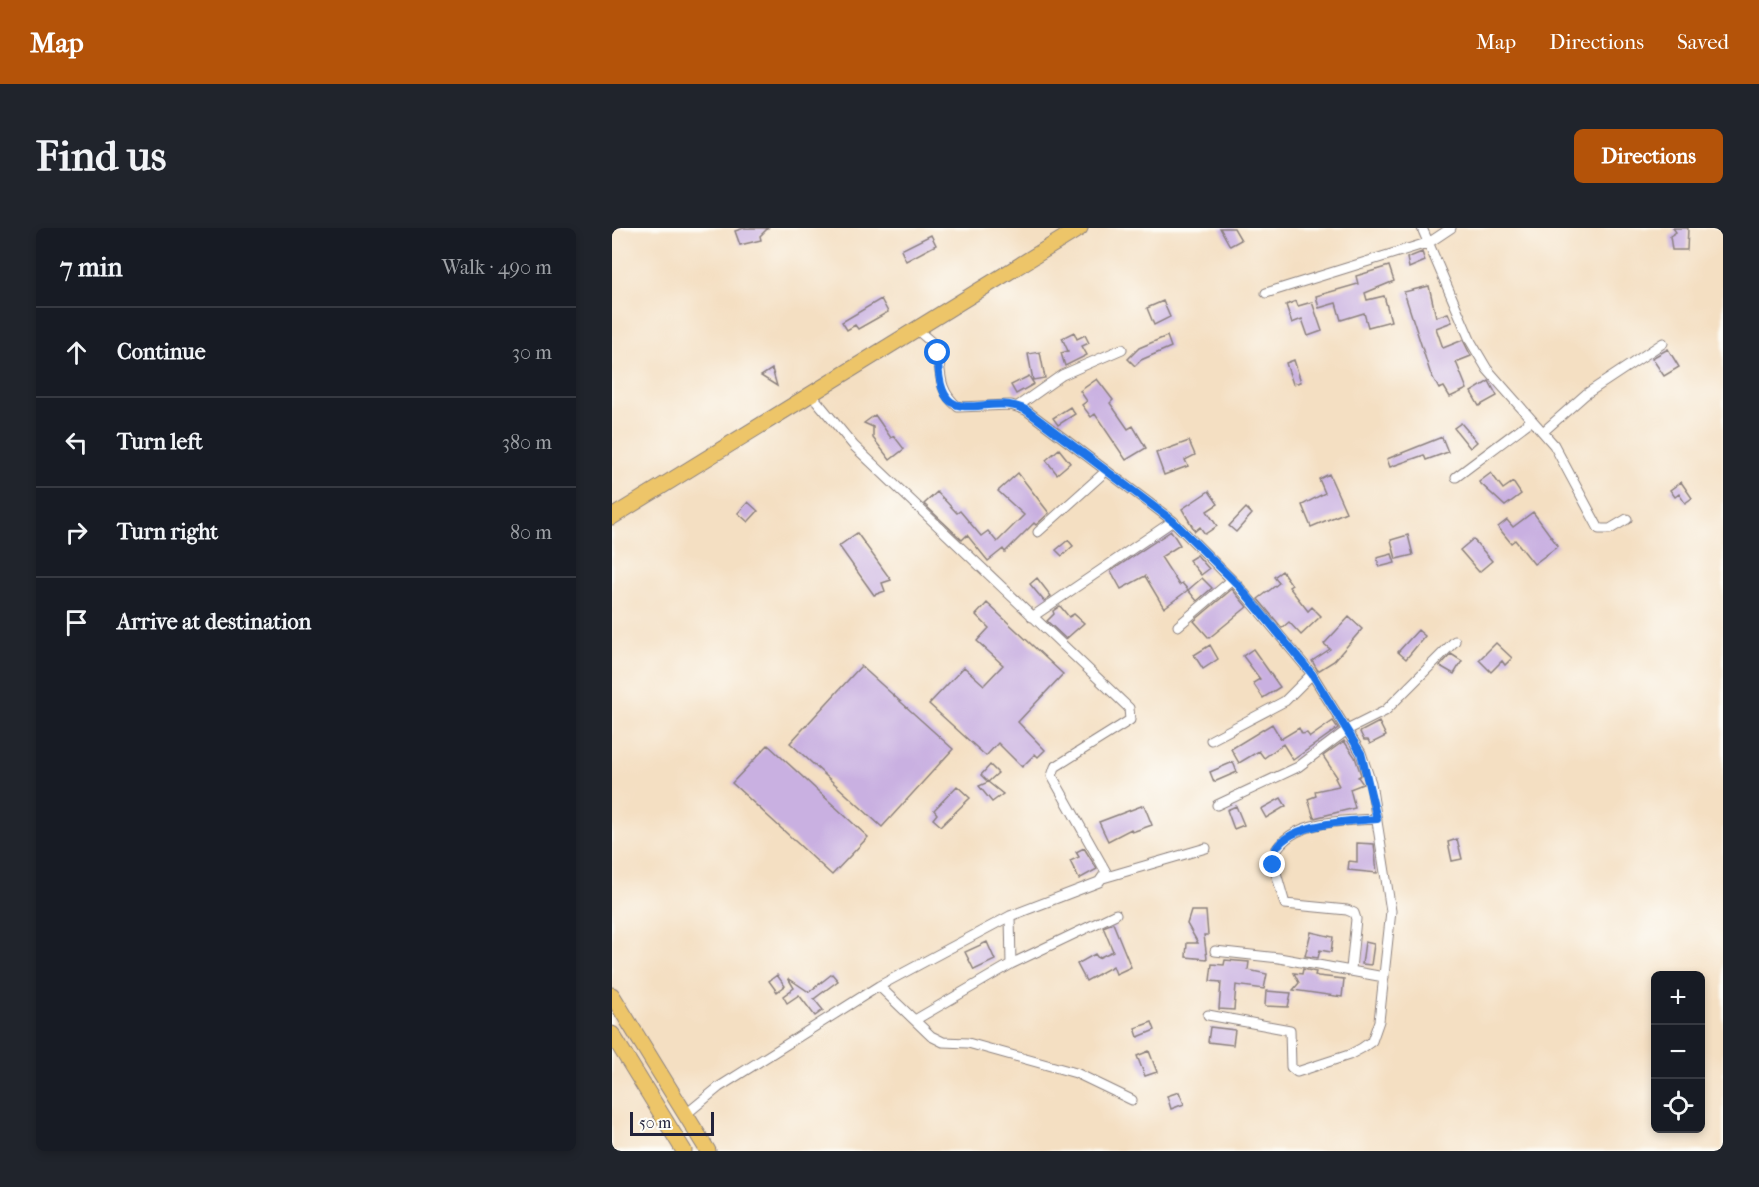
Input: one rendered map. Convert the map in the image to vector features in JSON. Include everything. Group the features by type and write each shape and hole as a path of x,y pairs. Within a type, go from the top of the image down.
{"main road":[{"path":"612,517 1080,228"},
{"path":"612,995 708,1151"},
{"path":"612,1034 684,1151"},
{"path":"669,1127 685,1115"}],"street":[{"path":"1422,228 1430,242 1471,342 1487,369 1554,445 1599,529 1610,529 1627,519"},
{"path":"1266,293 1430,242 1451,228"},
{"path":"915,328 937,346 942,388 958,407 1018,406 1062,375 1122,349"},
{"path":"1543,432 1586,393 1663,343"},
{"path":"685,1115 719,1087 879,986 1010,916 1099,882 1106,872 1052,776 1055,767 1130,720 1130,714 1124,703 854,446 811,394"},
{"path":"1018,406 1173,521 1232,580 1312,674 1367,767 1391,911 1379,1021 1372,1041 1349,1055 1297,1072 1291,1067 1290,1030 1208,1015"},
{"path":"1456,477 1532,420"},
{"path":"1038,532 1106,471"},
{"path":"1032,617 1173,521"},
{"path":"1178,626 1232,580"},
{"path":"1217,805 1298,767 1347,730 1384,711 1455,641"},
{"path":"1211,740 1285,701 1312,674"},
{"path":"1351,969 1356,919 1354,913 1347,910 1285,904 1272,859 1279,846 1311,826 1377,819"},
{"path":"1103,878 1206,848"},
{"path":"915,1020 1011,964 1116,914"},
{"path":"1010,916 1011,964"},
{"path":"1215,951 1351,969 1384,977"},
{"path":"879,986 931,1036 943,1042 968,1043 1076,1073 1132,1100"}],"building":[{"path":"744,228 768,228 760,236 761,240 740,245 735,231"},
{"path":"1220,228 1234,228 1241,240 1230,246"},
{"path":"1673,228 1688,228 1687,250 1672,250 1670,236 1676,232"},
{"path":"931,235 936,245 906,261 901,250"},
{"path":"1422,252 1425,261 1409,268 1407,258"},
{"path":"1389,266 1394,281 1365,293 1367,300 1384,296 1391,321 1368,327 1364,313 1341,320 1336,303 1319,308 1316,296 1358,284 1356,276"},
{"path":"1429,286 1436,317 1448,313 1452,322 1436,328 1443,348 1463,340 1471,356 1456,362 1467,389 1450,397 1444,387 1439,389 1430,372 1404,292"},
{"path":"881,299 888,312 858,329 855,325 847,330 842,322"},
{"path":"1163,301 1170,317 1154,325 1147,308"},
{"path":"1296,301 1298,306 1312,302 1322,331 1308,336 1302,319 1292,323 1286,305"},
{"path":"1074,332 1077,339 1085,335 1089,343 1082,346 1087,355 1065,366 1061,353 1068,351 1062,338"},
{"path":"1167,336 1171,347 1141,360 1135,366 1128,359 1139,348"},
{"path":"1668,349 1679,367 1664,376 1652,358"},
{"path":"1040,352 1045,378 1033,380 1028,354"},
{"path":"1294,360 1301,382 1293,384 1286,363"},
{"path":"772,369 777,386 761,376"},
{"path":"1029,376 1034,384 1016,394 1011,385"},
{"path":"1097,379 1113,400 1110,403 1128,429 1133,426 1146,448 1126,460 1095,414 1091,417 1082,405 1087,401 1080,391"},
{"path":"1489,381 1497,396 1479,406 1471,392"},
{"path":"1070,407 1075,414 1058,425 1053,418"},
{"path":"875,415 891,438 894,436 904,449 890,460 873,438 873,427 864,423"},
{"path":"1461,423 1477,442 1470,448 1454,428"},
{"path":"1442,437 1448,452 1426,460 1424,455 1390,467 1387,459"},
{"path":"1189,441 1195,455 1185,460 1188,466 1164,475 1156,453"},
{"path":"1059,449 1070,463 1057,474 1046,460"},
{"path":"1018,473 1049,513 1036,525 1034,523 1005,552 1003,549 988,561 967,535 962,540 924,504 937,492 957,513 960,511 981,536 988,531 997,542 1024,515 998,491"},
{"path":"1491,473 1503,489 1513,482 1521,494 1505,506 1479,482"},
{"path":"1329,474 1346,512 1311,527 1302,505 1325,493 1319,479"},
{"path":"1681,482 1692,498 1685,503 1679,494 1675,497 1670,490"},
{"path":"1209,491 1218,504 1207,511 1217,526 1205,534 1200,527 1195,531 1182,509"},
{"path":"748,502 758,511 748,522 738,513"},
{"path":"1246,508 1252,514 1236,532 1229,526"},
{"path":"1533,512 1558,546 1534,564 1515,540 1511,543 1498,527 1507,520 1513,527"},
{"path":"1171,531 1180,545 1161,557 1179,585 1182,583 1188,590 1164,608 1145,576 1121,589 1111,571"},
{"path":"857,533 891,580 882,583 885,591 874,595 839,546"},
{"path":"1408,535 1413,555 1396,559 1391,540"},
{"path":"1473,539 1492,561 1479,572 1460,550"},
{"path":"1068,540 1073,546 1062,556 1056,550"},
{"path":"1392,554 1395,563 1379,567 1377,558"},
{"path":"1197,555 1209,569 1201,575 1189,560"},
{"path":"1282,571 1292,585 1289,587 1308,611 1312,607 1321,616 1301,635 1289,622 1282,628 1258,599 1279,583 1274,577"},
{"path":"1037,578 1051,596 1044,601 1030,584"},
{"path":"1202,578 1212,588 1197,601 1188,590"},
{"path":"1232,589 1247,607 1209,638 1194,621"},
{"path":"987,603 1063,674 1018,722 1045,750 1038,757 1035,754 1022,767 998,743 986,756 929,704 964,667 984,685 1003,665 977,641 989,628 976,615"},
{"path":"1060,606 1069,617 1074,614 1084,623 1066,639 1047,621 1054,614 1053,611"},
{"path":"1349,617 1362,629 1334,661 1318,671 1312,661 1330,649 1324,644"},
{"path":"1418,630 1425,636 1406,659 1398,652"},
{"path":"1496,643 1512,658 1505,665 1502,661 1491,672 1479,660"},
{"path":"1210,645 1218,659 1203,669 1194,655"},
{"path":"1253,649 1280,687 1263,698 1253,683 1260,679 1243,656"},
{"path":"1451,654 1462,661 1454,674 1440,666"},
{"path":"861,666 953,749 882,827 790,743"},
{"path":"1333,721 1338,728 1293,760 1283,744 1264,758 1259,751 1239,763 1231,749 1272,724 1281,739 1299,728 1302,734 1307,733 1310,737"},
{"path":"1379,722 1386,736 1370,744 1368,740 1364,740 1360,732"},
{"path":"1344,741 1355,757 1361,775 1358,777 1363,784 1350,789 1355,808 1314,818 1308,799 1316,796 1315,791 1339,786 1335,778 1337,777 1323,756"},
{"path":"768,745 868,837 832,875 732,783"},
{"path":"1233,762 1237,772 1214,782 1210,772"},
{"path":"990,765 998,773 988,782 981,775"},
{"path":"988,782 1003,794 992,802 979,786"},
{"path":"957,786 970,798 941,826 933,819 937,814 934,810"},
{"path":"1281,798 1286,806 1266,818 1261,809"},
{"path":"1144,805 1152,825 1132,832 1131,829 1108,841 1099,822"},
{"path":"1236,806 1244,825 1234,829 1227,810"},
{"path":"1457,839 1462,859 1452,861 1448,842"},
{"path":"1357,843 1374,844 1377,873 1348,870 1349,861 1357,862"},
{"path":"1084,848 1097,869 1079,879 1070,861 1079,857 1076,852"},
{"path":"1191,911 1206,911 1208,935 1204,935 1207,959 1186,957 1187,943 1198,943 1187,924"},
{"path":"1113,923 1131,967 1116,974 1113,966 1086,981 1077,964 1095,954 1098,958 1113,951 1103,927"},
{"path":"1311,932 1333,937 1331,952 1320,950 1318,958 1305,956"},
{"path":"987,942 995,960 974,970 965,952"},
{"path":"1365,942 1374,944 1371,965 1362,964"},
{"path":"1225,960 1249,962 1248,970 1267,974 1264,989 1236,985 1234,1010 1219,1009 1221,982 1210,981 1212,964 1224,965"},
{"path":"1303,969 1316,972 1315,975 1318,976 1344,979 1342,997 1293,990 1299,983 1294,973 1302,974"},
{"path":"832,974 838,981 814,999 823,1010 815,1016 799,995 787,1003 783,996 794,988 788,978 809,992"},
{"path":"777,975 785,986 777,992 769,981"},
{"path":"1266,991 1291,993 1288,1007 1265,1006"},
{"path":"1152,1022 1155,1030 1138,1037 1135,1028"},
{"path":"1210,1027 1235,1030 1233,1045 1208,1042"},
{"path":"1149,1051 1157,1072 1145,1076 1137,1056"},
{"path":"1179,1092 1184,1104 1171,1109 1167,1096"}],"route":[{"path":"938,353 939,379 942,388 958,407 1011,405 1026,410 1173,521 1239,586 1312,674 1361,753 1371,783 1377,819 1321,823 1311,826 1279,846 1272,859 1273,865"}]}
